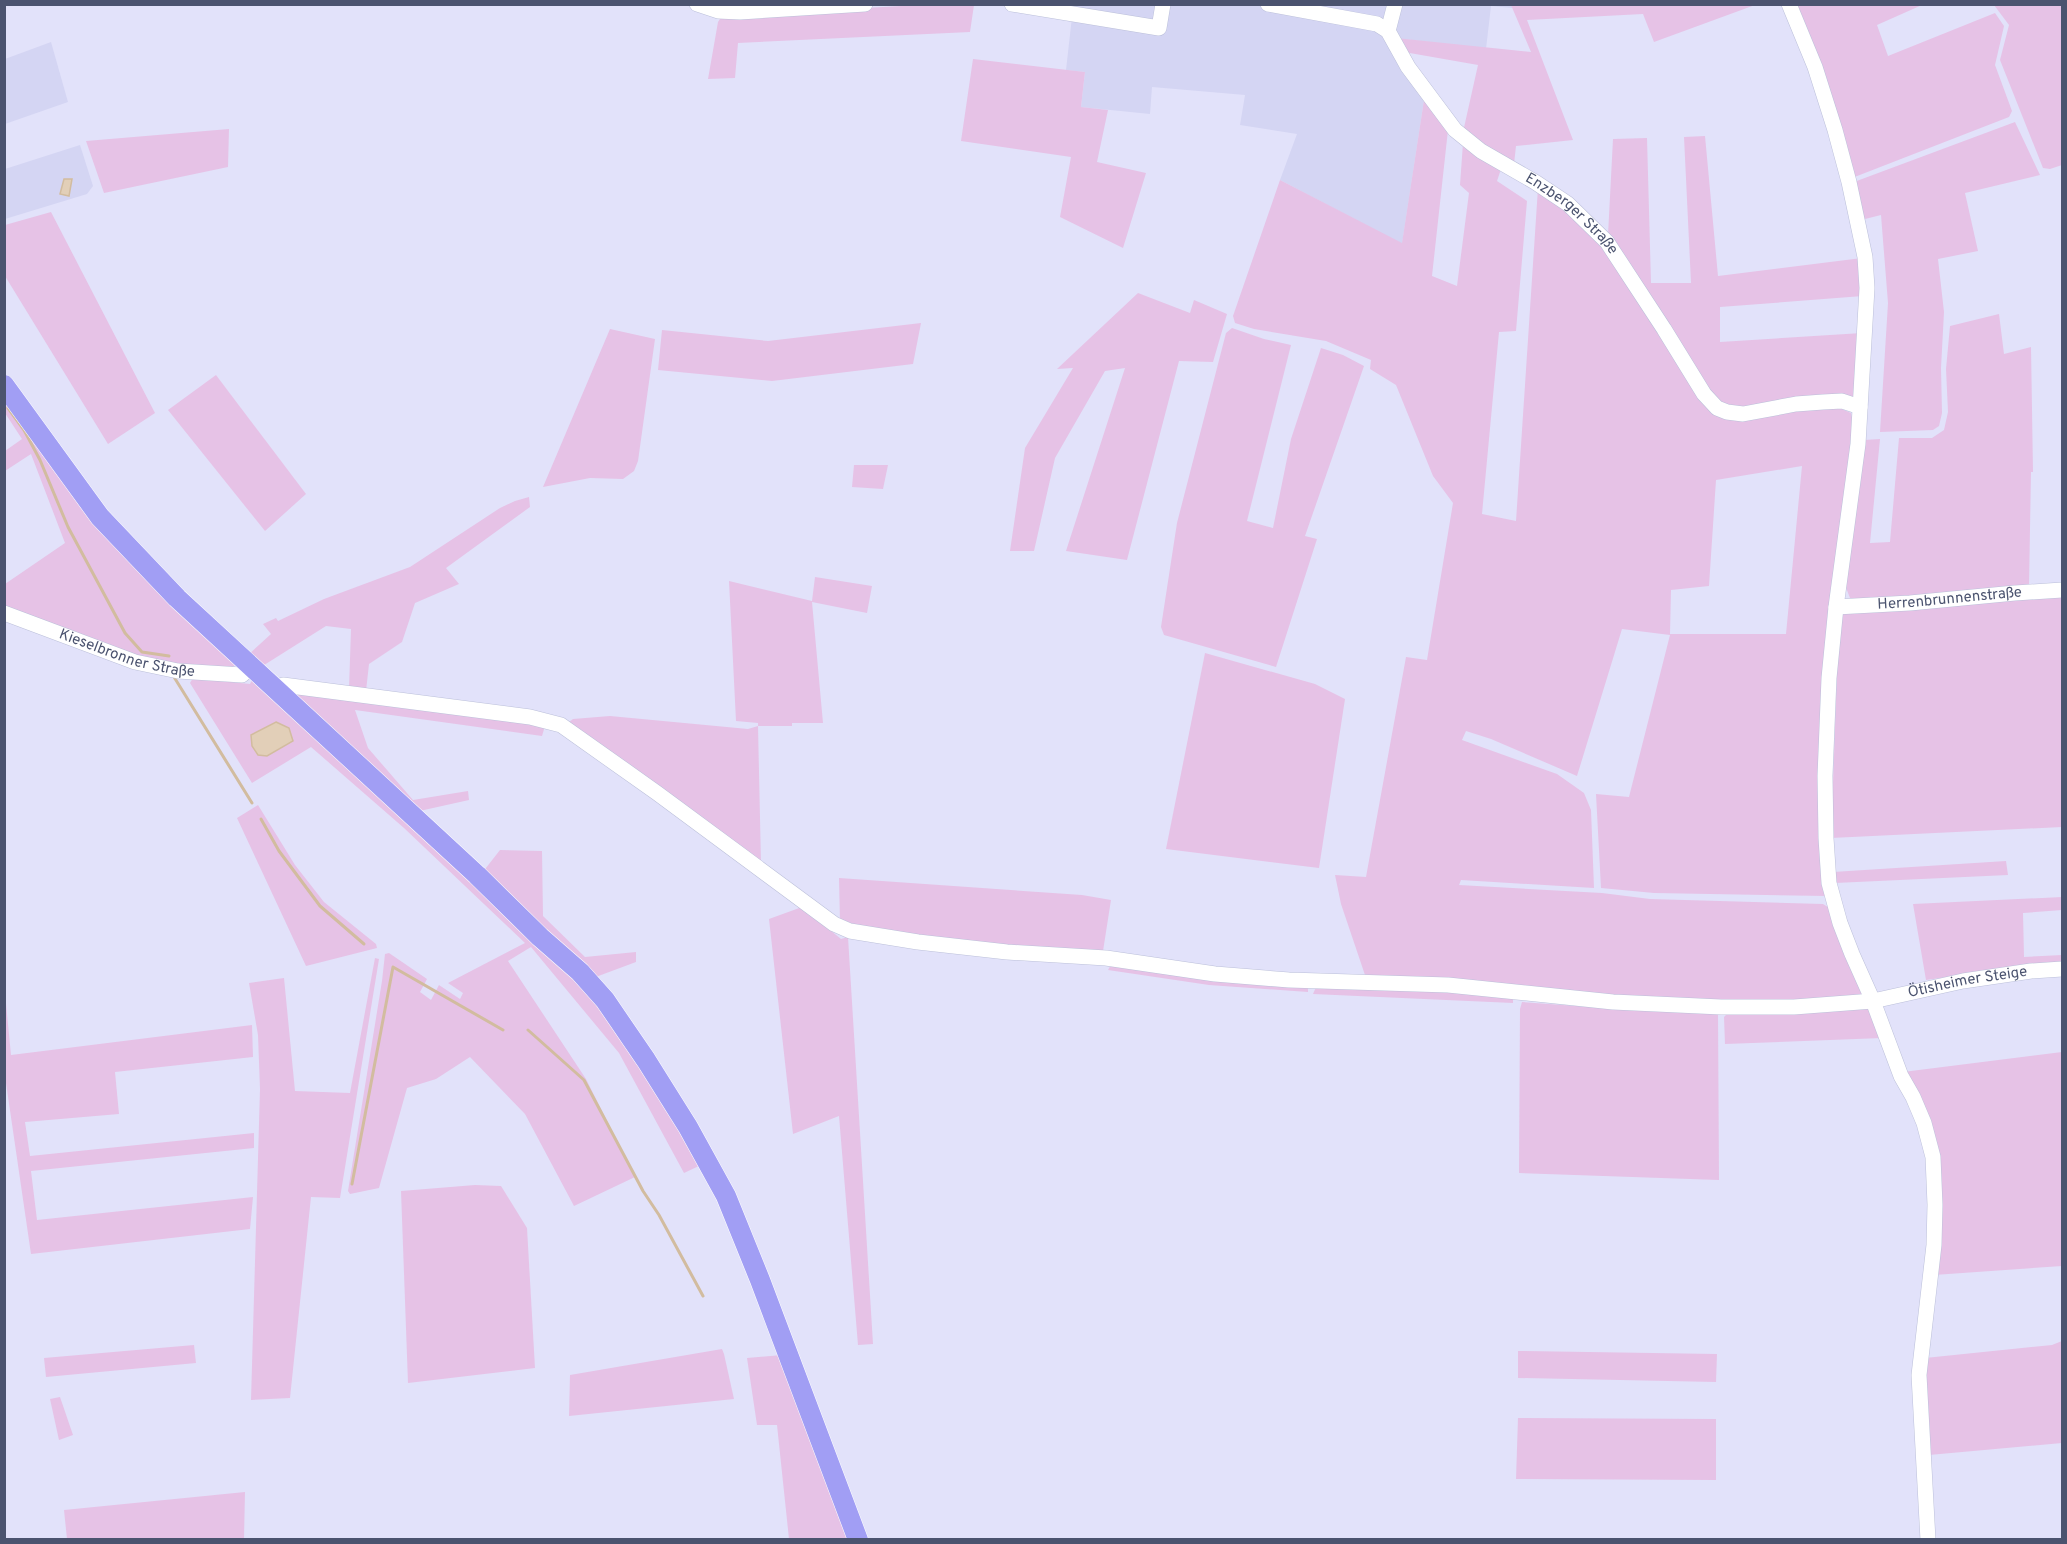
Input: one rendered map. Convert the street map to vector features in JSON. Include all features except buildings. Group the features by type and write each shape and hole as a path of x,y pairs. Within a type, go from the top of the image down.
{"main road":[{"path":"4,385 100,517 169,590 477,875 540,937 580,972 606,1000 688,1127 726,1196 858,1539"}],"street":[{"path":"697,4 718,10 740,12 865,4"},
{"path":"1012,4 1159,28 1163,4"},
{"path":"1268,4 1377,24 1389,31 1395,4"},
{"path":"1789,4 1815,67 1835,130 1865,257 1867,288 1860,407 1853,483 1830,663 1826,729 1827,863 1833,900 1842,930 1873,1001 1900,1076 1913,1097 1924,1123 1933,1157 1934,1245 1919,1375 1928,1539"},
{"name":"Enzberger Straße","path":"1389,31 1408,67 1455,130 1480,151 1535,182 1568,204 1607,242 1652,308 1704,394 1717,408 1743,414 1796,404 1823,402 1842,401 1860,407"},
{"name":"Herrenbrunnenstraße","path":"1836,607 2062,590"},
{"name":"Kieselbronner Straße","path":"4,613 135,662 178,671 242,675 250,667"},
{"name":"Ötisheimer Steige","path":"274,689 283,685 400,699 530,717 561,725 834,924 850,931 918,942 1007,952 1106,958 1215,974 1289,980 1448,985 1613,1002 1794,1007 1873,1001 1963,981 2062,969"}],"shaded area":[{"path":"1511,4 1513,8 1491,6 1486,49 1387,37 1424,100 1402,244 1280,180 1297,134 1240,125 1245,95 1152,87 1150,114 1081,107 1085,72 1066,70 1073,8 1048,5"},
{"path":"919,5 974,5 970,32 738,43 735,78 708,79 718,22 722,16"},
{"path":"1511,5 1755,5 1654,42 1643,14 1527,20 1573,140 1516,146 1514,164 1463,132 1478,65 1404,52 1396,38 1531,52"},
{"path":"1793,5 1922,5 1877,25 1888,56 1995,13 2004,26 1995,65 2012,111 2009,117 1852,178"},
{"path":"1994,5 2062,5 2062,165 2050,169 2043,168 2000,60 2009,25"},
{"path":"51,42 68,102 5,124 5,59"},
{"path":"973,59 1085,72 1081,107 1108,110 1097,162 1146,173 1123,248 1060,217 1071,157 961,141"},
{"path":"1424,100 1448,130 1432,276 1457,286 1469,193 1460,185 1463,143 1501,169 1497,181 1527,201 1516,331 1499,332 1482,514 1516,521 1538,188 1581,220 1611,252 1710,409 1837,407 1851,413 1854,427 1828,634 1827,896 1654,893 1601,888 1596,794 1629,797 1670,635 1622,629 1577,776 1491,739 1466,731 1462,740 1557,774 1584,793 1591,810 1594,888 1461,880 1459,885 1602,893 1650,899 1823,904 1831,909 1863,997 1721,1003 1366,978 1341,904 1335,875 1366,877 1406,657 1427,660 1453,503 1433,476 1396,385 1370,369 1371,360 1326,341 1254,329 1235,323 1233,316 1280,180 1402,243","holes":["1802,466 1786,634 1670,634 1671,590 1709,586 1716,480"]},
{"path":"2015,122 2040,175 1965,193 1978,251 1938,259 1944,312 1941,368 1942,413 1939,426 1933,430 1880,432 1888,303 1881,215 1861,220 1854,182"},
{"path":"229,129 228,167 104,193 86,141"},
{"path":"1705,136 1718,276 1862,258 1863,296 1720,307 1720,342 1862,333 1858,395 1852,398 1733,409 1717,402 1608,235 1613,139 1647,138 1651,283 1691,283 1684,137"},
{"path":"80,145 93,186 87,194 5,219 5,169"},
{"path":"64,179 72,179 69,196 60,194"},
{"path":"51,212 155,413 108,444 5,276 5,225"},
{"path":"1138,293 1190,313 1194,300 1227,314 1213,362 1179,361 1127,560 1066,551 1125,368 1105,371 1055,458 1034,551 1010,551 1025,448 1073,368 1057,369"},
{"path":"1999,314 2004,354 2031,347 2033,472 2031,472 2029,586 1863,602 1850,598 1845,585 1864,440 1880,439 1870,543 1890,542 1899,438 1932,438 1944,430 1948,412 1946,369 1950,326"},
{"path":"921,323 913,364 772,381 658,370 662,330 768,341"},
{"path":"1232,328 1291,345 1247,521 1273,528 1291,439 1321,348 1343,355 1364,366 1305,536 1317,539 1276,667 1164,635 1161,627 1177,523 1226,333"},
{"path":"610,329 655,339 638,461 634,471 623,479 590,478 543,487"},
{"path":"216,375 306,494 265,531 168,410"},
{"path":"4,394 235,665 229,670 152,661 5,606 5,584 65,543 31,454 5,471 5,451 22,439 5,413"},
{"path":"854,465 888,465 883,489 852,487"},
{"path":"529,497 530,507 446,568 459,584 415,603 402,642 369,664 366,691 349,689 351,629 326,626 261,667 247,656 271,634 263,624 276,618 278,621 324,599 410,567 500,508"},
{"path":"815,577 872,586 867,613 812,602 823,723 758,726 758,723 736,721 729,581 812,601"},
{"path":"2062,594 2062,827 1831,838 1839,617 1844,611"},
{"path":"1205,653 1315,684 1345,699 1319,868 1166,849"},
{"path":"193,678 250,684 252,680 582,985 623,1037 701,1165 684,1173 619,1053 531,947 508,961 586,1079 635,1177 574,1206 525,1114 470,1057 436,1079 407,1088 379,1188 350,1194 348,1191 385,954 389,953 427,979 420,992 431,1000 439,985 460,999 463,993 448,983 525,943 404,828 311,747 252,783 190,683"},
{"path":"287,687 545,726 542,736 355,710 368,748 413,800 468,791 469,800 415,812"},
{"path":"610,716 748,729 758,726 761,864 569,722 573,719"},
{"path":"276,722 289,728 293,741 267,756 258,755 252,746 251,735"},
{"path":"258,805 295,865 324,902 376,944 377,948 306,966 237,818"},
{"path":"500,850 542,851 543,916 585,957 636,952 636,962 593,978 482,873"},
{"path":"2006,861 2008,875 1835,883 1833,872"},
{"path":"839,878 1082,895 1111,900 1103,951 1097,954 919,936 840,922"},
{"path":"2062,897 2062,910 2023,913 2024,957 2062,955 2062,964 2024,966 1926,980 1913,904"},
{"path":"802,907 841,939 848,937 873,1344 858,1345 839,1116 793,1134 769,919"},
{"path":"375,958 379,959 340,1198 311,1197 290,1398 251,1400 260,1089 258,1035 249,983 284,978 295,1091 350,1093"},
{"path":"1112,963 1308,985 1308,992 1209,985 1108,970"},
{"path":"4,983 11,1055 252,1025 253,1057 115,1072 119,1114 25,1122 30,1156 254,1133 254,1148 31,1171 37,1220 253,1197 250,1229 31,1254 6,1083"},
{"path":"1317,985 1513,996 1513,1003 1313,994"},
{"path":"1522,1002 1647,1011 1718,1013 1719,1180 1519,1173 1520,1009"},
{"path":"1869,1007 1882,1038 1725,1044 1724,1017 1728,1013"},
{"path":"2062,1052 2062,1266 1934,1275 1938,1181 1903,1072"},
{"path":"475,1185 501,1186 527,1228 535,1368 408,1383 401,1191"},
{"path":"2062,1341 2062,1443 1929,1455 1925,1358 2052,1345"},
{"path":"194,1345 196,1363 46,1377 44,1358"},
{"path":"722,1349 734,1399 569,1416 570,1375"},
{"path":"1518,1351 1717,1354 1716,1382 1518,1378"},
{"path":"782,1355 853,1539 789,1539 777,1425 757,1425 747,1358"},
{"path":"60,1397 73,1435 59,1440 50,1399"},
{"path":"1518,1418 1716,1419 1716,1480 1516,1479"},
{"path":"245,1492 244,1539 67,1539 64,1510"}],"waterway":[{"path":"8,408 24,430 40,460 68,527 125,633 142,652 169,656"},
{"path":"174,677 252,803"},
{"path":"261,819 279,851 320,906 364,944"},
{"path":"352,1184 393,967 503,1030"},
{"path":"528,1030 584,1080 643,1191 659,1215 703,1296"}]}
